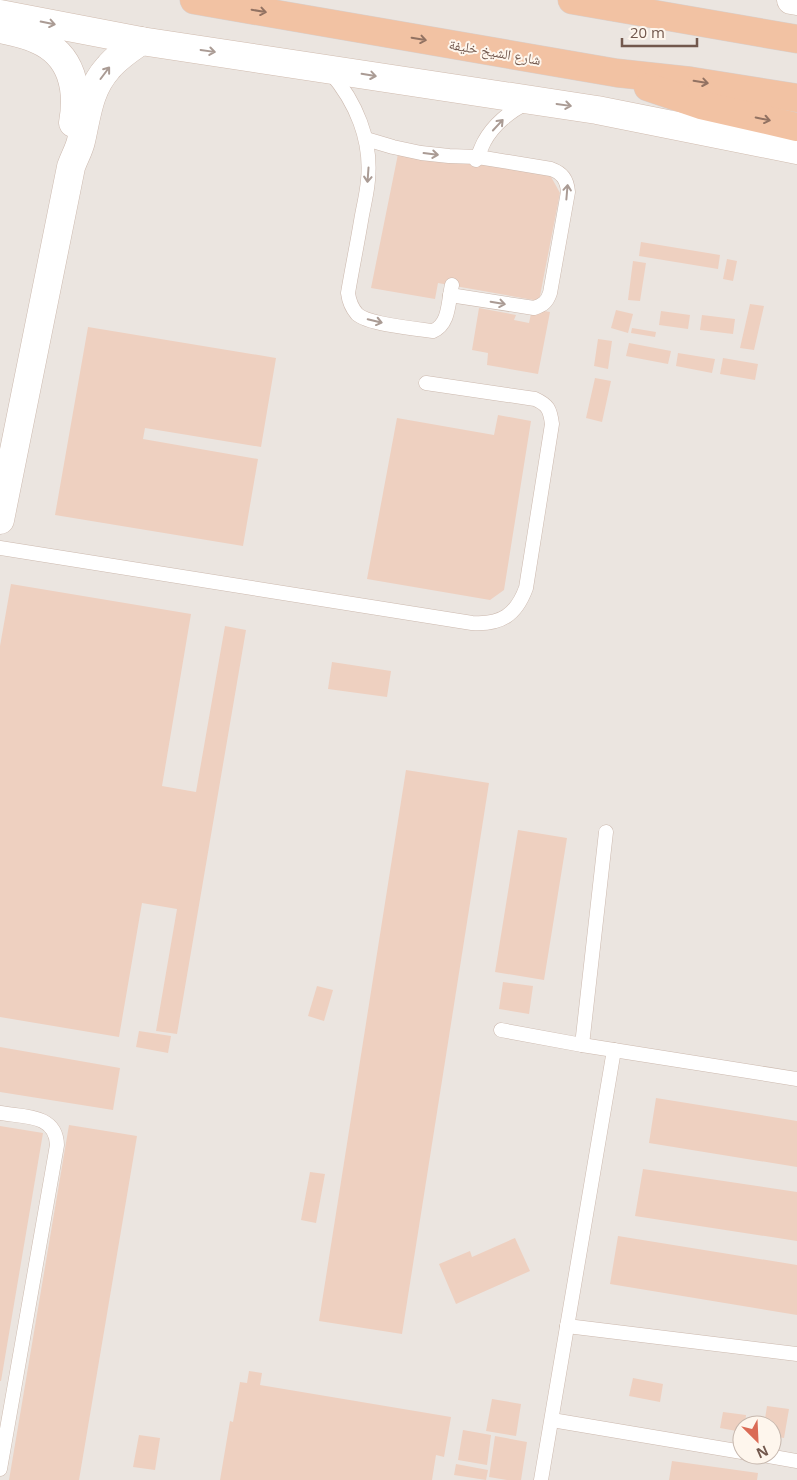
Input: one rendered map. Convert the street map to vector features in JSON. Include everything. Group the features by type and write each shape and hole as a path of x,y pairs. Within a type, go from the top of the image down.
{"highway":[{"name":"شارع الشيخ خليفة","path":"194,0 617,73 691,81 797,98"},
{"path":"572,0 797,38"},
{"path":"617,73 658,91 700,105 797,127"}],"main road":[{"path":"791,0 797,1"},
{"path":"0,14 141,41 597,110 797,150"},
{"path":"0,29 40,40 57,53 69,71 73,82 76,103 70,145 71,167"},
{"path":"0,520 71,167 81,143 86,114 95,86 108,68 141,41"}],"lane":[{"path":"326,68 351,101 366,139 369,160 368,181 348,293 350,305 358,315 369,321 432,330 439,328 444,323 451,290 534,308 542,306 550,293 568,192 568,184 564,177 551,169 421,153 366,139"},
{"path":"477,159 485,140 494,128 511,112 532,100"},
{"path":"0,548 472,623 486,624 500,620 512,612 521,601 526,588 552,424 551,413 545,404 534,399 426,384"},
{"path":"582,1045 606,832"},
{"path":"502,1030 582,1045 797,1079"},
{"path":"541,1480 614,1050"},
{"path":"0,1113 46,1122 53,1128 57,1145 0,1469"},
{"path":"567,1326 797,1354"},
{"path":"552,1420 732,1450"},
{"path":"782,1458 797,1461"}],"shaded area":[{"path":"0,0 797,0 797,1480 0,1480"}],"building":[{"path":"398,154 476,160 549,173 560,193 539,301 438,283 435,299 371,288"},
{"path":"641,242 720,255 718,269 639,256"},
{"path":"727,259 737,261 733,281 723,279"},
{"path":"633,261 646,263 640,301 628,300"},
{"path":"750,304 764,306 754,350 740,348"},
{"path":"479,308 516,315 514,320 529,323 532,309 550,312 538,374 487,365 488,353 472,350"},
{"path":"616,310 633,314 628,333 611,328"},
{"path":"661,311 690,315 688,329 659,325"},
{"path":"702,315 735,319 733,334 700,330"},
{"path":"88,327 276,358 261,447 145,428 143,439 258,459 243,546 55,515"},
{"path":"632,328 656,332 655,337 631,333"},
{"path":"598,339 612,341 608,369 594,366"},
{"path":"629,343 671,351 668,364 626,356"},
{"path":"678,353 715,359 712,373 676,366"},
{"path":"723,358 758,364 755,380 720,374"},
{"path":"595,378 611,381 602,422 586,418"},
{"path":"498,415 531,421 504,590 490,600 367,579 397,418 494,435"},
{"path":"11,584 191,614 162,786 196,792 225,626 246,630 177,1034 156,1031 177,909 142,903 119,1037 0,1017 0,646"},
{"path":"332,662 391,671 387,697 328,689"},
{"path":"406,770 489,783 402,1334 319,1321"},
{"path":"518,830 567,838 544,980 495,972"},
{"path":"503,982 533,986 529,1014 499,1009"},
{"path":"317,986 333,990 324,1021 308,1016"},
{"path":"139,1031 171,1036 168,1053 136,1047"},
{"path":"0,1047 120,1068 113,1110 0,1092"},
{"path":"656,1098 797,1121 797,1167 649,1143"},
{"path":"69,1125 137,1136 79,1480 9,1480"},
{"path":"0,1126 43,1133 1,1381 0,1381"},
{"path":"643,1169 797,1192 797,1241 635,1216"},
{"path":"310,1172 325,1174 316,1223 301,1220"},
{"path":"618,1236 797,1265 797,1315 610,1284"},
{"path":"515,1238 530,1271 456,1304 439,1264 470,1251 472,1257"},
{"path":"249,1371 262,1373 260,1385 451,1417 444,1457 436,1455 432,1480 220,1480 230,1421 233,1422 240,1382 247,1383"},
{"path":"633,1378 663,1384 660,1402 629,1396"},
{"path":"492,1399 521,1404 516,1436 486,1431"},
{"path":"767,1406 789,1409 784,1438 782,1438 782,1415 766,1415"},
{"path":"723,1412 746,1415 732,1415 732,1430 720,1428"},
{"path":"463,1430 491,1435 487,1465 458,1460"},
{"path":"139,1435 160,1438 155,1470 133,1467"},
{"path":"495,1436 527,1442 521,1480 489,1477"},
{"path":"672,1461 758,1473 757,1480 669,1480"},
{"path":"456,1464 488,1470 486,1480 454,1475"}]}
